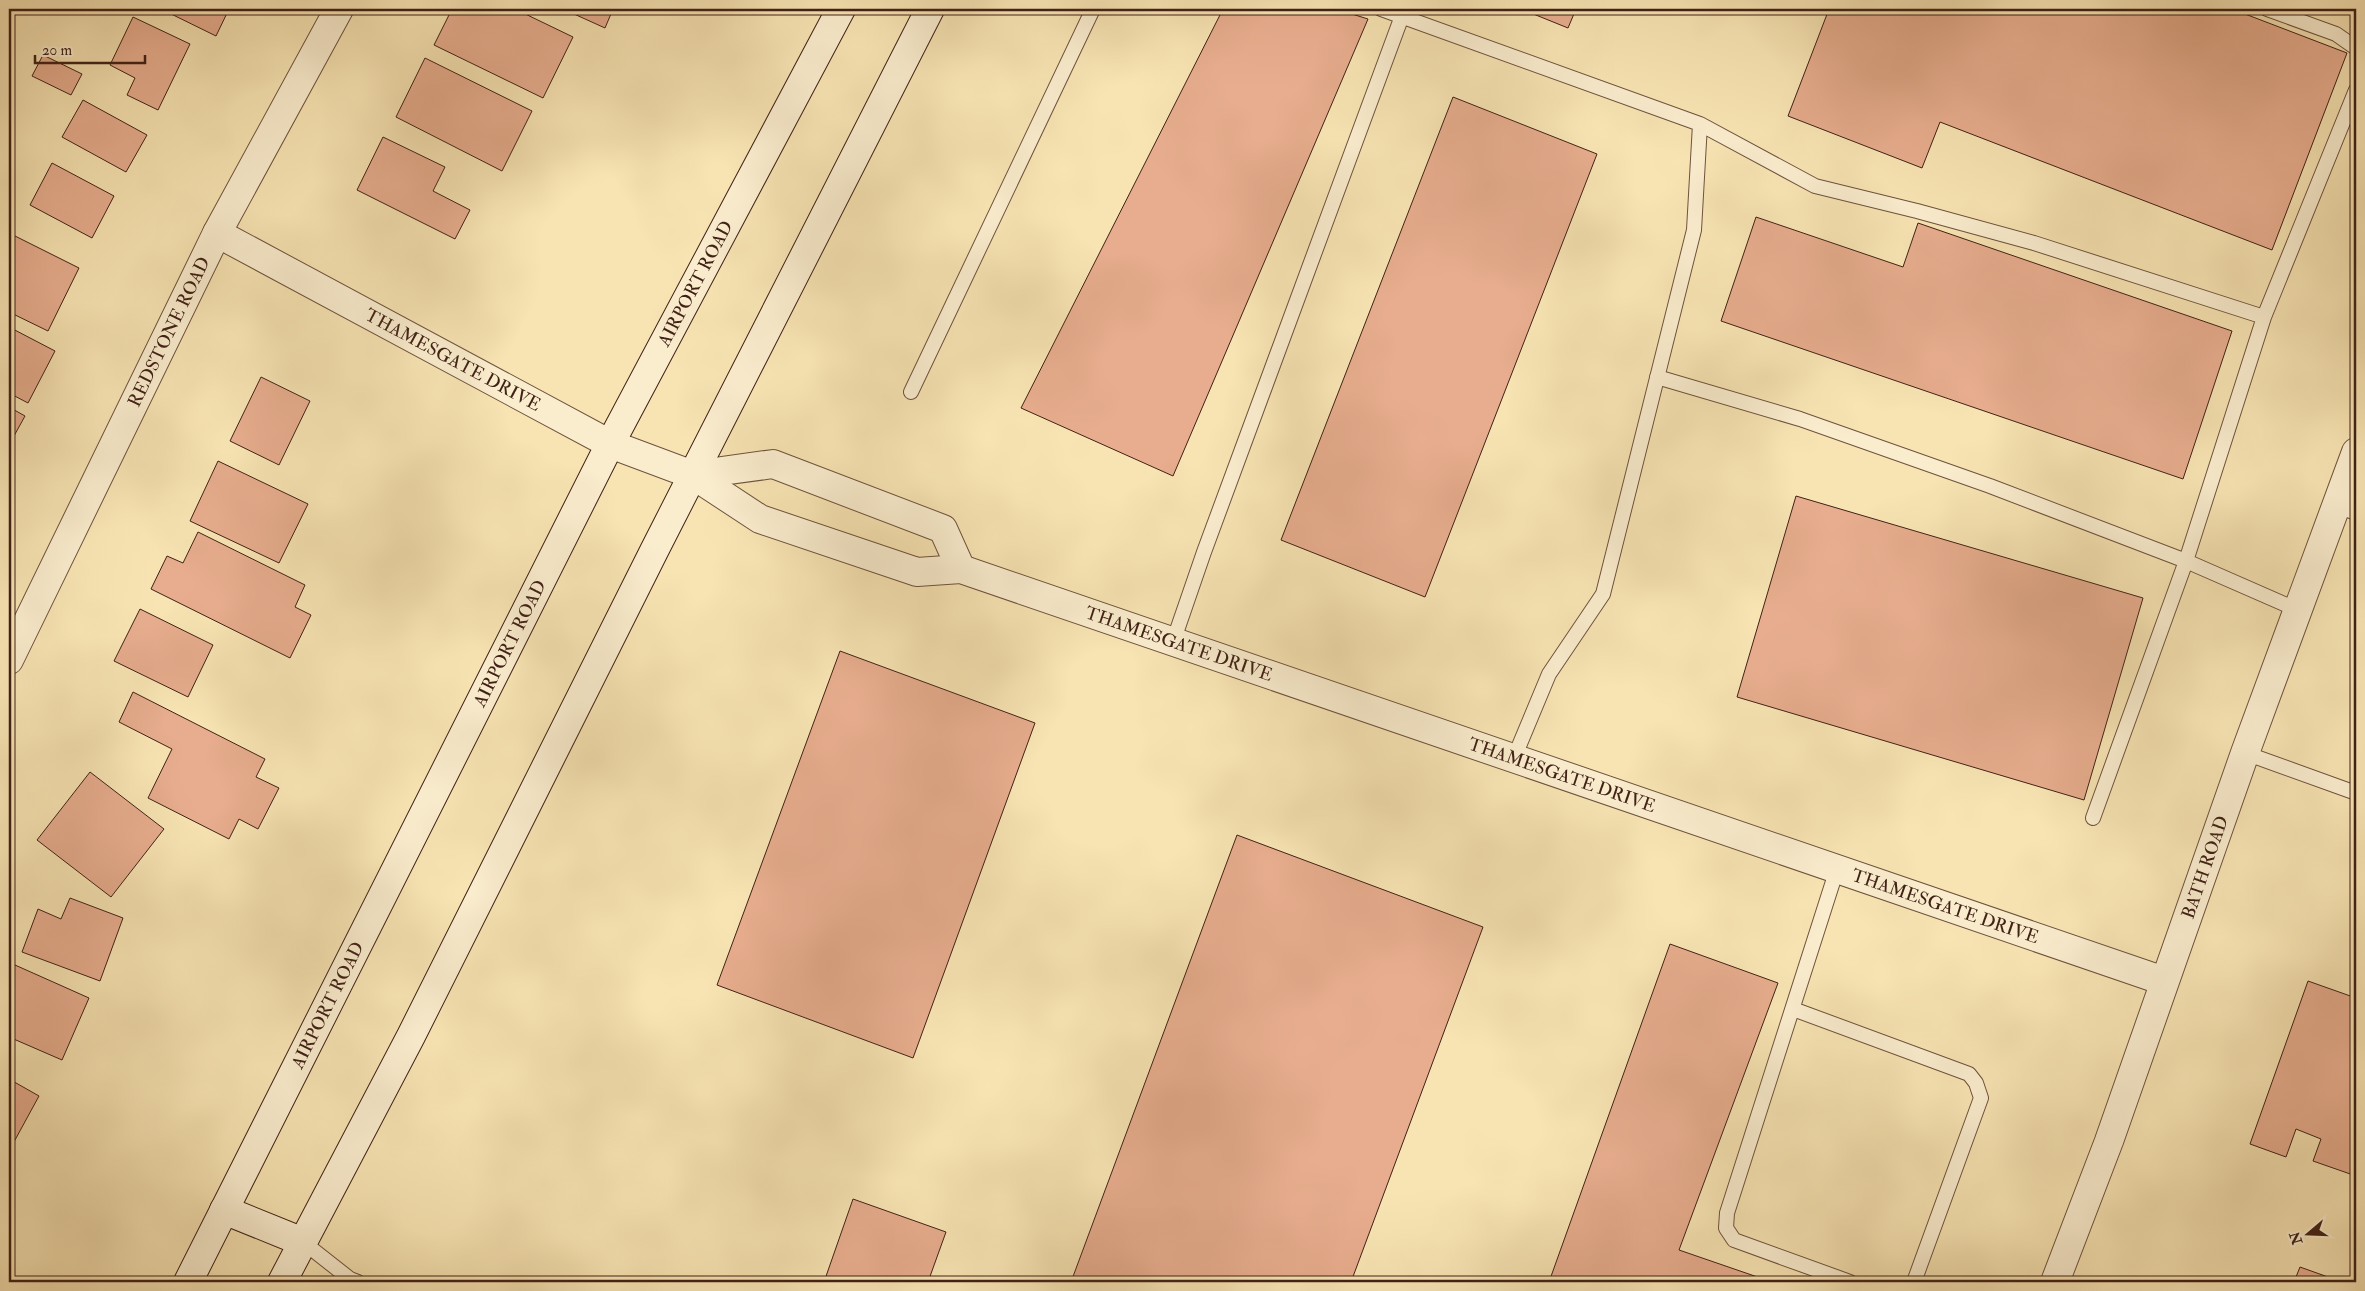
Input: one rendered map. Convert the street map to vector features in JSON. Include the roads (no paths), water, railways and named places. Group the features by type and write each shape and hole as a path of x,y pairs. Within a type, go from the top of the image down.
{"street":[{"name":"REDSTONE ROAD","path":"9,660 217,233 339,9"},
{"name":"AIRPORT ROAD","path":"188,1282 610,444 840,9"},
{"path":"282,1282 415,1028 692,475 930,9"},
{"name":"THAMESGATE DRIVE","path":"217,233 610,444 692,475 760,519 917,572 961,569 2164,981"},
{"name":"BATH ROAD","path":"2055,1282 2110,1141 2164,981 2298,610 2346,509 2356,452"},
{"name":"THAMESGATE DRIVE","path":"692,475 773,464 943,529 961,569"},
{"path":"224,1210 302,1242"}],"lane":[{"path":"911,392 1093,9"},
{"path":"1381,9 1700,124 1815,186 2034,243 2264,317"},
{"path":"2268,9 2336,34 2356,48"},
{"path":"1173,642 1204,552 1402,16"},
{"path":"2092,818 2186,561 2264,317 2356,90"},
{"path":"1514,758 1549,674 1603,594 1694,230 1700,124"},
{"path":"1657,377 1818,426 1990,486 2186,561 2298,610"},
{"path":"2245,753 2356,793"},
{"path":"1838,869 1727,1214 1726,1228 1734,1240 1850,1282"},
{"path":"1793,1009 1969,1074 1976,1082 1981,1098 1915,1282"},
{"path":"302,1242 350,1279 358,1282"}]}
